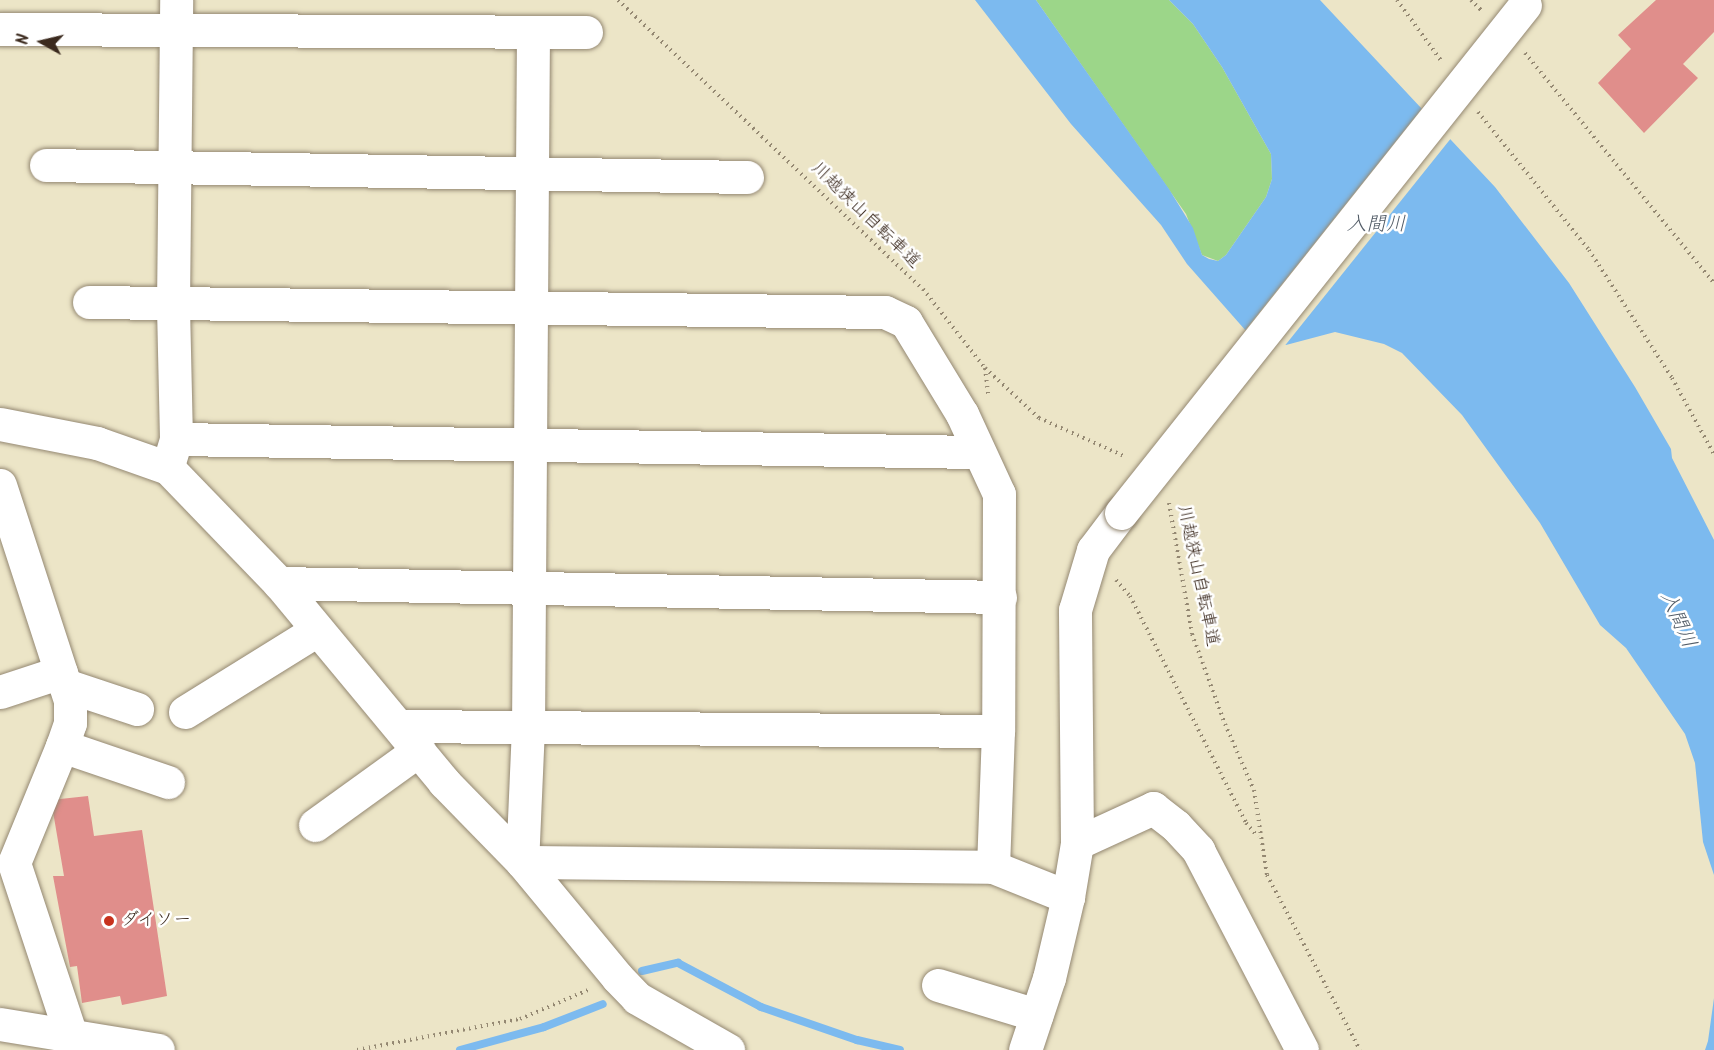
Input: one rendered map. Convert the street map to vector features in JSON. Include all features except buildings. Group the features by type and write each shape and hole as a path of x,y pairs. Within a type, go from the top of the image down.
{"street":[{"path":"1025,1050 1037,1015 1068,897 1077,843 1075,610 1093,550 1120,513 1527,3"},
{"path":"176,15 172,453 316,630 410,738 444,782 522,862 617,977 637,998 728,1050"},
{"path":"0,29 176,15 533,32 586,32"},
{"path":"522,862 528,727 533,32"},
{"path":"46,165 747,177"},
{"path":"89,302 173,306 531,306 885,312 906,322 929,355 999,494 998,731 993,867"},
{"path":"0,424 97,443 172,453 530,444 979,452"},
{"path":"0,485 63,679 70,723 14,863 70,1032"},
{"path":"279,583 529,590 1000,597"},
{"path":"185,712 316,630"},
{"path":"0,692 63,679 137,709"},
{"path":"315,825 410,738 528,727 998,731"},
{"path":"62,746 168,782"},
{"path":"1077,843 1154,808 1176,826 1198,850 1302,1050"},
{"path":"522,862 993,867 1068,897"},
{"path":"938,985 1037,1015"},
{"path":"0,1024 70,1032 158,1050"}],"path":[{"name":"川越狭山自転車道","path":"618,0 922,290 985,368 1039,418 1137,460"},
{"path":"1397,0 1443,64"},
{"path":"1471,0 1487,16"},
{"path":"1519,47 1543,70 1714,283"},
{"path":"1476,109 1589,250 1672,378 1714,454"},
{"name":"川越狭山自転車道","path":"1167,500 1192,634 1225,724 1254,790 1259,838 1267,874 1360,1050"},
{"path":"1111,574 1130,596 1246,823 1259,838"},
{"path":"357,1050 520,1019 617,977"}],"green space":[{"path":"1036,0 1169,0 1193,24 1222,67 1271,154 1272,179 1266,197 1226,255 1218,261 1202,255 1186,214"}],"water":[{"name":"入間川","path":"975,0 1036,0 1169,189 1193,228 1202,255 1209,259 1218,261 1226,255 1266,197 1272,179 1271,154 1222,67 1193,24 1169,0 1320,0 1495,187 1569,283 1635,387 1671,449 1672,458 1714,540 1714,875 1703,842 1695,763 1685,734 1626,648 1600,625 1540,523 1462,415 1402,353 1384,344 1335,332 1286,345 1265,345 1254,340 1187,264 1161,225 1071,124"},
{"path":"1714,998 1714,1050 1705,1050 1708,1041"}],"pier":[{"path":"1423,107 1452,137 1283,348 1265,348 1252,343 1243,333"}],"waterway":[{"path":"642,971 678,963 761,1007 857,1040 900,1050"},
{"path":"460,1050 544,1027 603,1004"}],"place":[{"name":"ダイソー","path":"109,921"}]}
